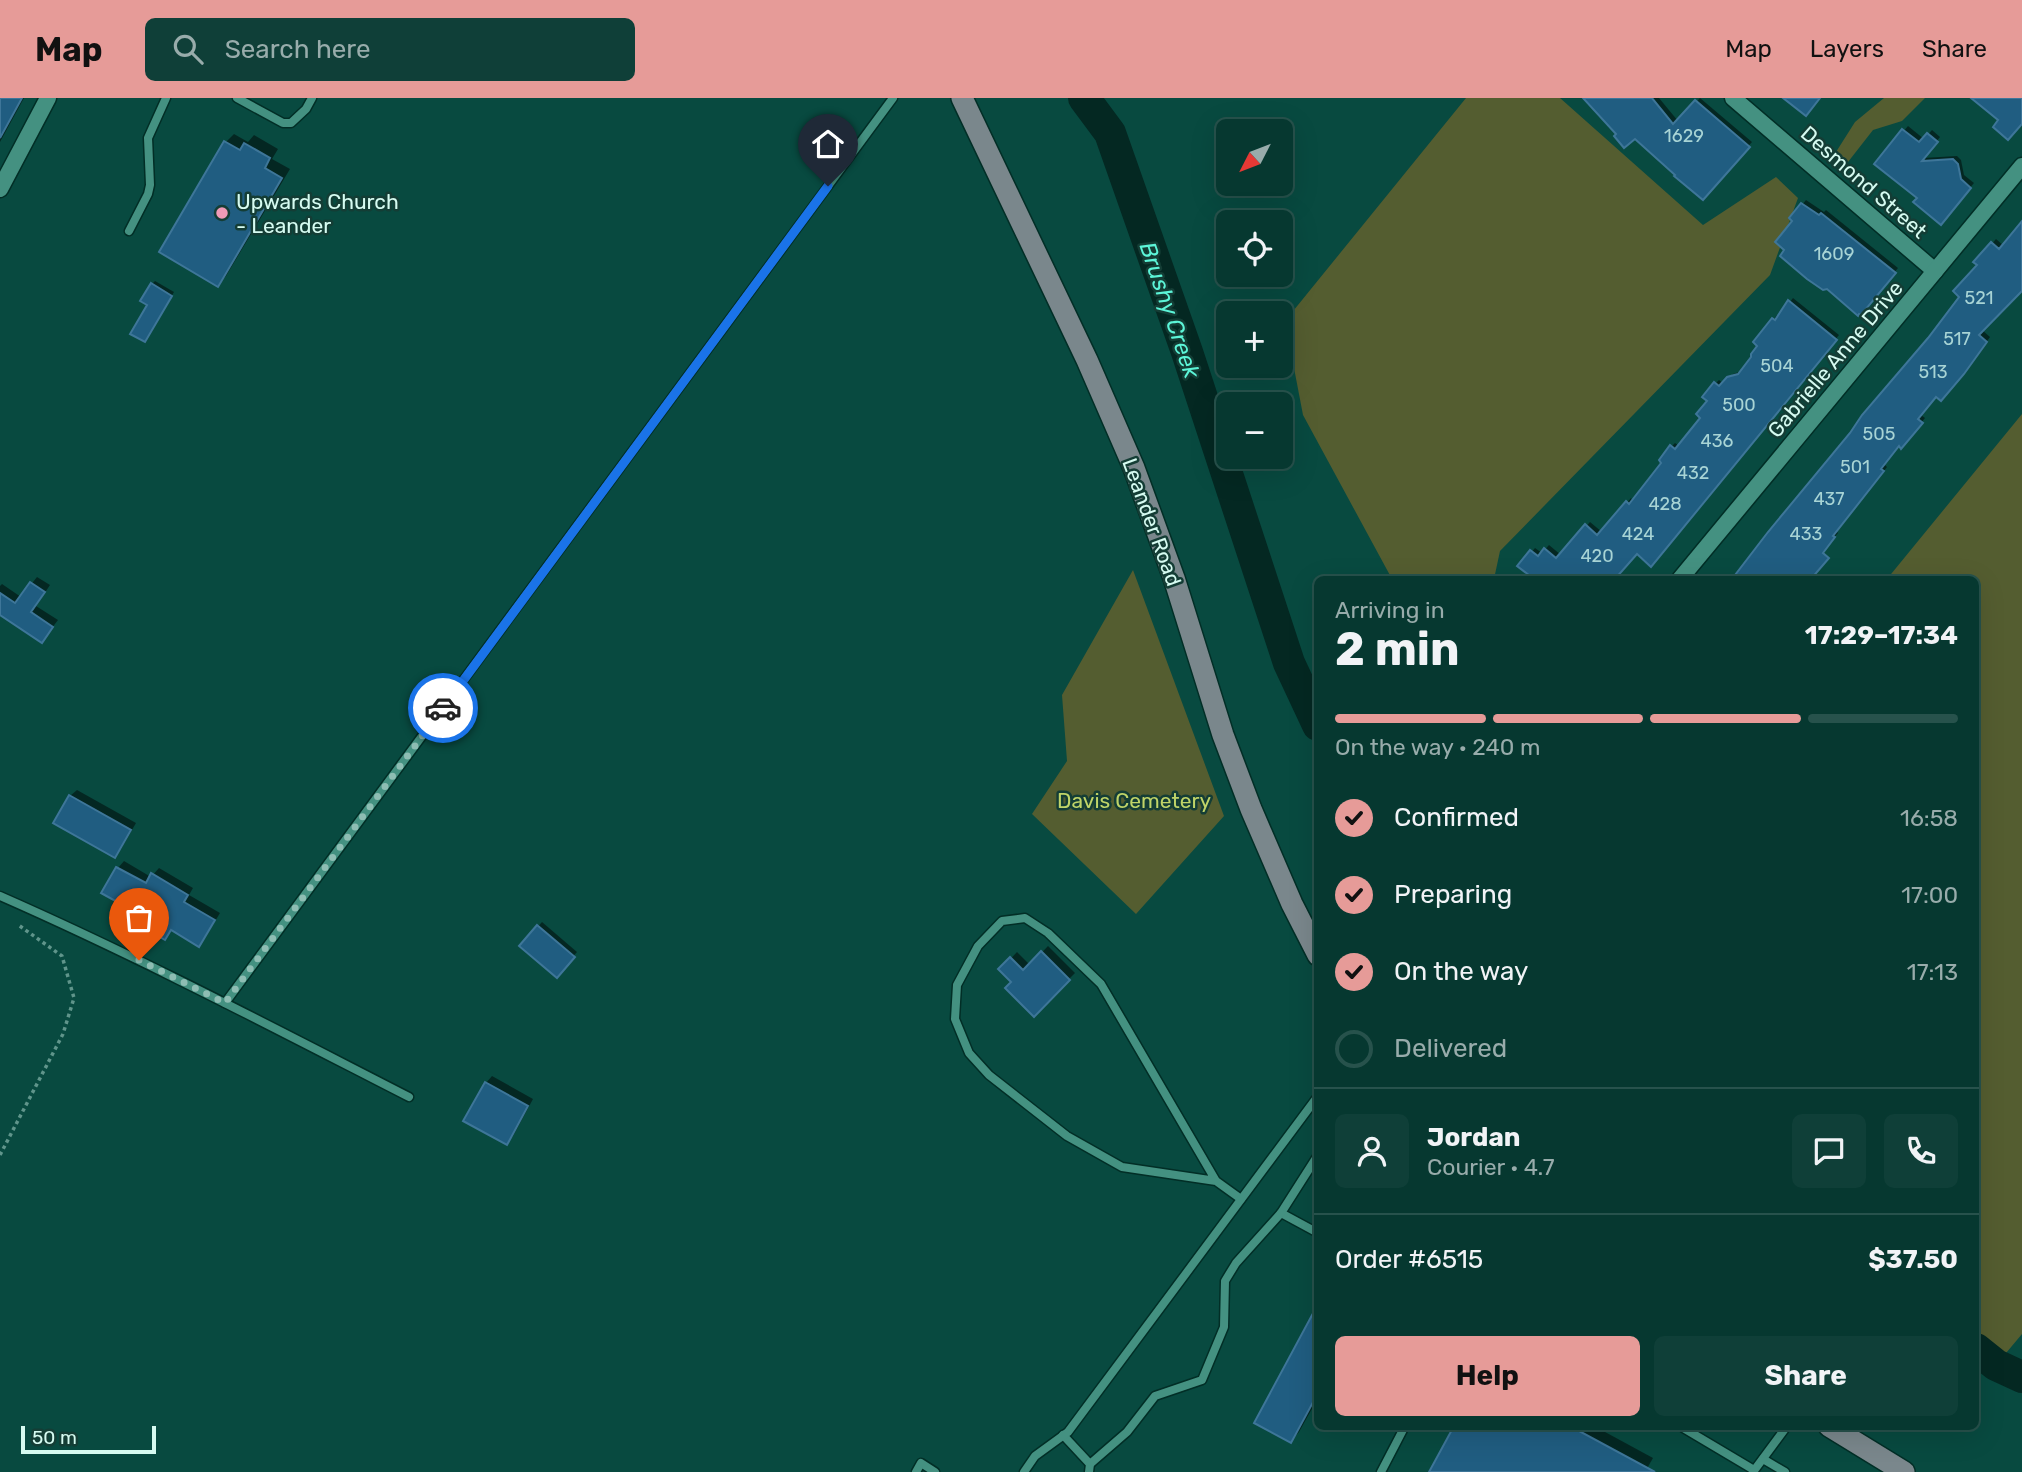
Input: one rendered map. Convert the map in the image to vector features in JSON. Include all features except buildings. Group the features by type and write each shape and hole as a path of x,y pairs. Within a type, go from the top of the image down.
{"main road":[{"name":"Leander Road","path":"962,98 1087,360 1134,468 1174,578 1223,734 1251,809 1292,904 1314,947"},
{"path":"1836,1430 1904,1472"}],"street":[{"path":"0,189 48,98"},
{"name":"Desmond Street","path":"1733,98 1935,271"},
{"name":"Gabrielle Anne Drive","path":"1682,576 2022,166"}],"lane":[{"path":"129,231 148,194 148,138 166,98"},
{"path":"237,98 283,123 291,123 306,109 312,98"},
{"path":"225,1003 893,98"},
{"path":"0,896 74,928 409,1097"},
{"path":"1216,1181 1122,1167 1067,1136 989,1075 969,1053 955,1019 957,985 978,946 1002,921 1026,918 1048,933 1101,984 1216,1181 1241,1199"},
{"path":"1024,1472 1035,1456 1068,1432 1314,1101"},
{"path":"1063,1435 1089,1468 1127,1432 1155,1396 1202,1380 1224,1327 1225,1281 1236,1262 1281,1213 1314,1161"},
{"path":"1281,1213 1314,1231"},
{"path":"1381,1472 1403,1430"},
{"path":"1687,1430 1754,1471 1784,1430"},
{"path":"1763,1459 1785,1472"},
{"path":"916,1472 921,1463 936,1472"}],"path":[{"path":"0,1155 63,1034 74,998 62,956 17,924"}],"green space":[{"path":"1466,98 1560,98 1703,225 1776,177 1798,198 1770,275 1500,551 1495,576 1390,576 1303,415 1293,363 1293,311"},
{"path":"1884,98 1925,98 1902,121 1873,130 1848,162 1836,152 1855,122"},
{"path":"2022,414 2022,1334 1996,1365 1979,1352 1979,576 1889,576"},
{"name":"Davis Cemetery","path":"1133,570 1224,816 1136,914 1032,814 1067,761 1062,695"}],"waterway":[{"name":"Brushy Creek","path":"1084,98 1110,133 1187,352 1289,663 1314,716"},
{"name":"Brushy Creek","path":"1979,1351 1996,1365 2022,1377"}],"way so far":[{"path":"139,960 225,1003 443,708"}],"place":[{"name":"Upwards Church - Leander","path":"222,213"}],"route":[{"path":"443,708 828,186"}]}
